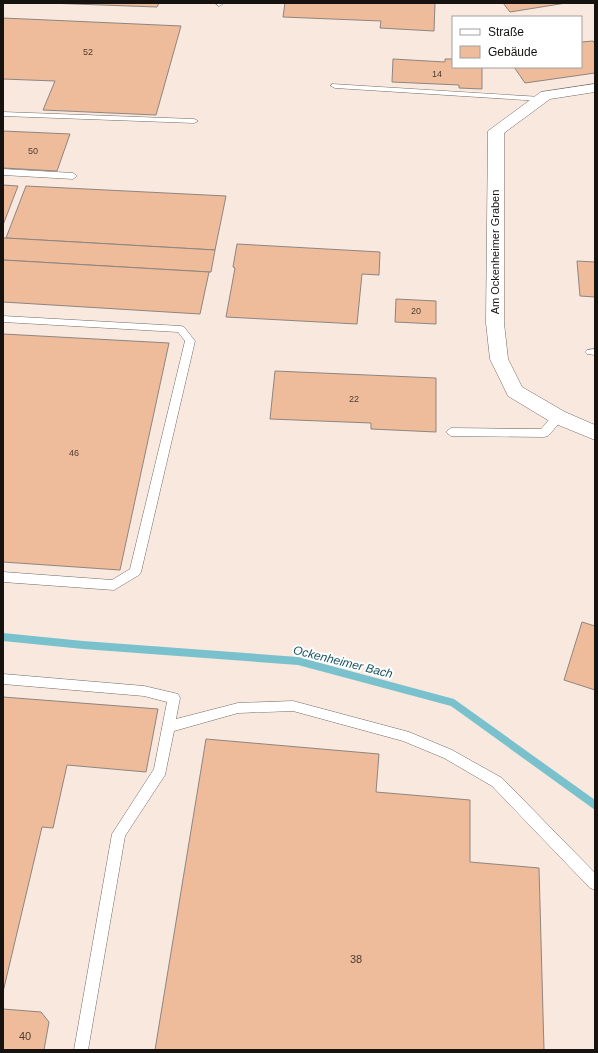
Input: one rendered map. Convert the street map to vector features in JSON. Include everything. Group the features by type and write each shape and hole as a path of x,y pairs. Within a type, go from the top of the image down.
{"street":[{"name":"Am Ockenheimer Graben","path":"595,88 546,95 496,131 495,323 499,359 515,391 558,417 595,432"}],"lane":[{"path":"335,86 541,99"},
{"path":"3,114 194,121"},
{"path":"3,172 73,176"},
{"path":"3,319 181,329 190,341 135,572 114,585 3,577"},
{"path":"451,432 544,433 558,417"},
{"path":"3,679 144,691 174,698 160,771 119,834 81,1050"},
{"path":"168,727 238,708 292,706 405,736 448,754 497,782 595,883"}],"shaded area":[{"path":"3,3 595,3 595,1050 3,1050"}],"building":[{"path":"47,3 159,3 157,7"},
{"path":"285,3 435,3 434,31 380,28 381,21 283,17"},
{"path":"503,3 566,3 510,12"},
{"path":"3,18 181,26 156,115 43,110 55,81 3,79"},
{"path":"593,41 595,44 595,73 525,83 515,68 582,68 582,42"},
{"path":"393,59 445,62 445,59 452,59 452,68 482,68 482,89 459,88 459,85 392,82"},
{"path":"3,131 70,134 57,171 3,168"},
{"path":"3,185 18,186 3,225"},
{"path":"26,186 226,196 215,250 6,238"},
{"path":"3,238 215,250 211,272 209,272 3,260"},
{"path":"237,244 380,252 379,275 362,274 357,324 226,317 235,268 233,267"},
{"path":"3,260 209,272 200,314 3,302"},
{"path":"577,261 595,262 595,297 580,296"},
{"path":"396,299 436,301 436,324 395,322"},
{"path":"3,334 169,343 120,570 3,562"},
{"path":"275,371 436,378 436,432 371,429 371,423 270,419"},
{"path":"582,622 595,626 595,690 564,680"},
{"path":"3,697 158,709 146,772 67,765 53,828 42,827 3,992"},
{"path":"206,739 379,754 376,792 470,800 470,862 539,868 544,1050 155,1050"},
{"path":"3,1009 41,1012 49,1022 44,1050 3,1050"}],"waterway":[{"name":"Ockenheimer Bach","path":"3,637 83,645 298,661 454,703 595,806"}]}
